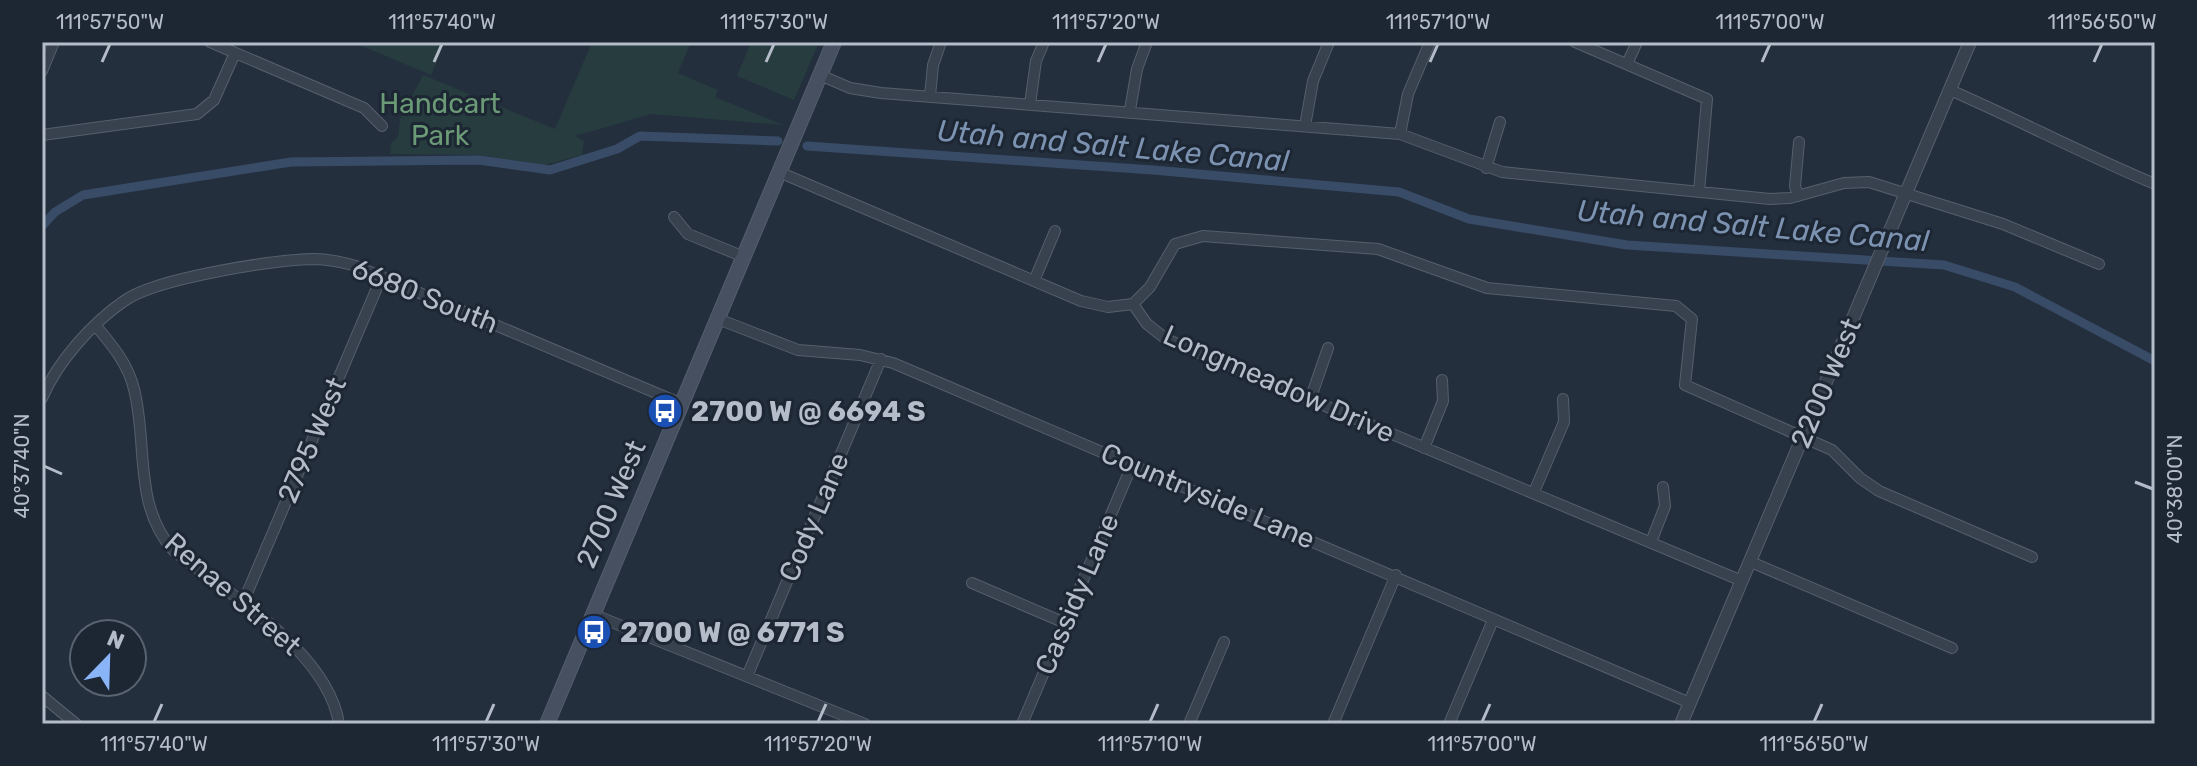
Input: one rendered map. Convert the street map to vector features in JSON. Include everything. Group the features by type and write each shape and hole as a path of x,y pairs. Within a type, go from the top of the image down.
{"main road":[{"name":"2700 West","path":"547,724 834,42"}],"street":[{"path":"42,71 54,42"},
{"path":"210,42 364,108 382,126"},
{"path":"930,96 933,65 941,42"},
{"path":"1030,104 1034,73 1044,42"},
{"path":"1130,110 1137,69 1147,42"},
{"path":"1305,126 1310,90 1328,42"},
{"path":"1400,134 1408,94 1430,42"},
{"path":"1575,42 1707,99 1699,192"},
{"path":"1627,64 1637,42"},
{"name":"2200 West","path":"1681,724 1970,42"},
{"path":"42,135 197,114 211,105 235,53"},
{"path":"820,75 861,91 1130,110 1400,134 1502,172 1770,199 1798,196 1857,182 2003,224 2099,264"},
{"path":"1950,90 2011,117 2054,141 2155,184"},
{"path":"1486,168 1500,122"},
{"path":"1798,196 1795,186 1799,142"},
{"name":"Longmeadow Drive","path":"779,172 1095,306 1133,304 1147,324 1166,339 1742,581"},
{"path":"674,217 688,234 744,257"},
{"path":"1034,281 1055,231"},
{"path":"1133,304 1150,287 1175,244 1203,236 1378,249 1487,288 1676,306 1692,319 1685,385 1832,450 1860,478 1879,491 2032,557"},
{"name":"6680 South","path":"42,398 56,371 124,300 155,286 317,259 356,266 382,276 682,404"},
{"name":"2795 West","path":"242,605 382,276"},
{"name":"Countryside Lane","path":"718,319 798,350 881,359 1396,575 1493,620 1690,703"},
{"name":"Renae Street","path":"96,326 127,369 134,390 146,493 160,534 173,550 313,663 332,696 339,724"},
{"path":"1310,400 1328,348"},
{"name":"Cody Lane","path":"748,674 881,359"},
{"path":"1424,448 1443,401 1442,380"},
{"path":"1534,492 1564,422 1563,399"},
{"name":"Cassidy Lane","path":"1022,724 1132,465"},
{"path":"1651,542 1665,506 1663,487"},
{"path":"1751,562 1952,648"},
{"path":"1333,724 1396,575"},
{"path":"972,583 1065,623"},
{"path":"592,614 677,651 748,674 865,724"},
{"path":"1449,724 1493,620"},
{"path":"1189,724 1224,642"},
{"path":"42,696 76,724"}],"green space":[{"path":"352,42 445,42 431,75"},
{"name":"Handcart Park","path":"592,42 691,42 678,73 718,90 715,97 783,125 652,114 575,136 584,141 582,155 545,165 478,155 390,154 391,143 398,137 400,119 423,75 555,129"},
{"path":"751,42 819,42 794,100 737,76"}],"waterway":[{"name":"Utah and Salt Lake Canal","path":"42,226 55,212 83,195 291,162 479,160 550,170 617,149 640,136 778,141"},
{"name":"Utah and Salt Lake Canal","path":"807,146 1153,170 1399,192 1469,219 1627,245 1944,265 2015,287 2155,361"}],"place":[{"name":"2700 W @ 6694 S","path":"665,411"},
{"name":"2700 W @ 6771 S","path":"594,632"}]}
